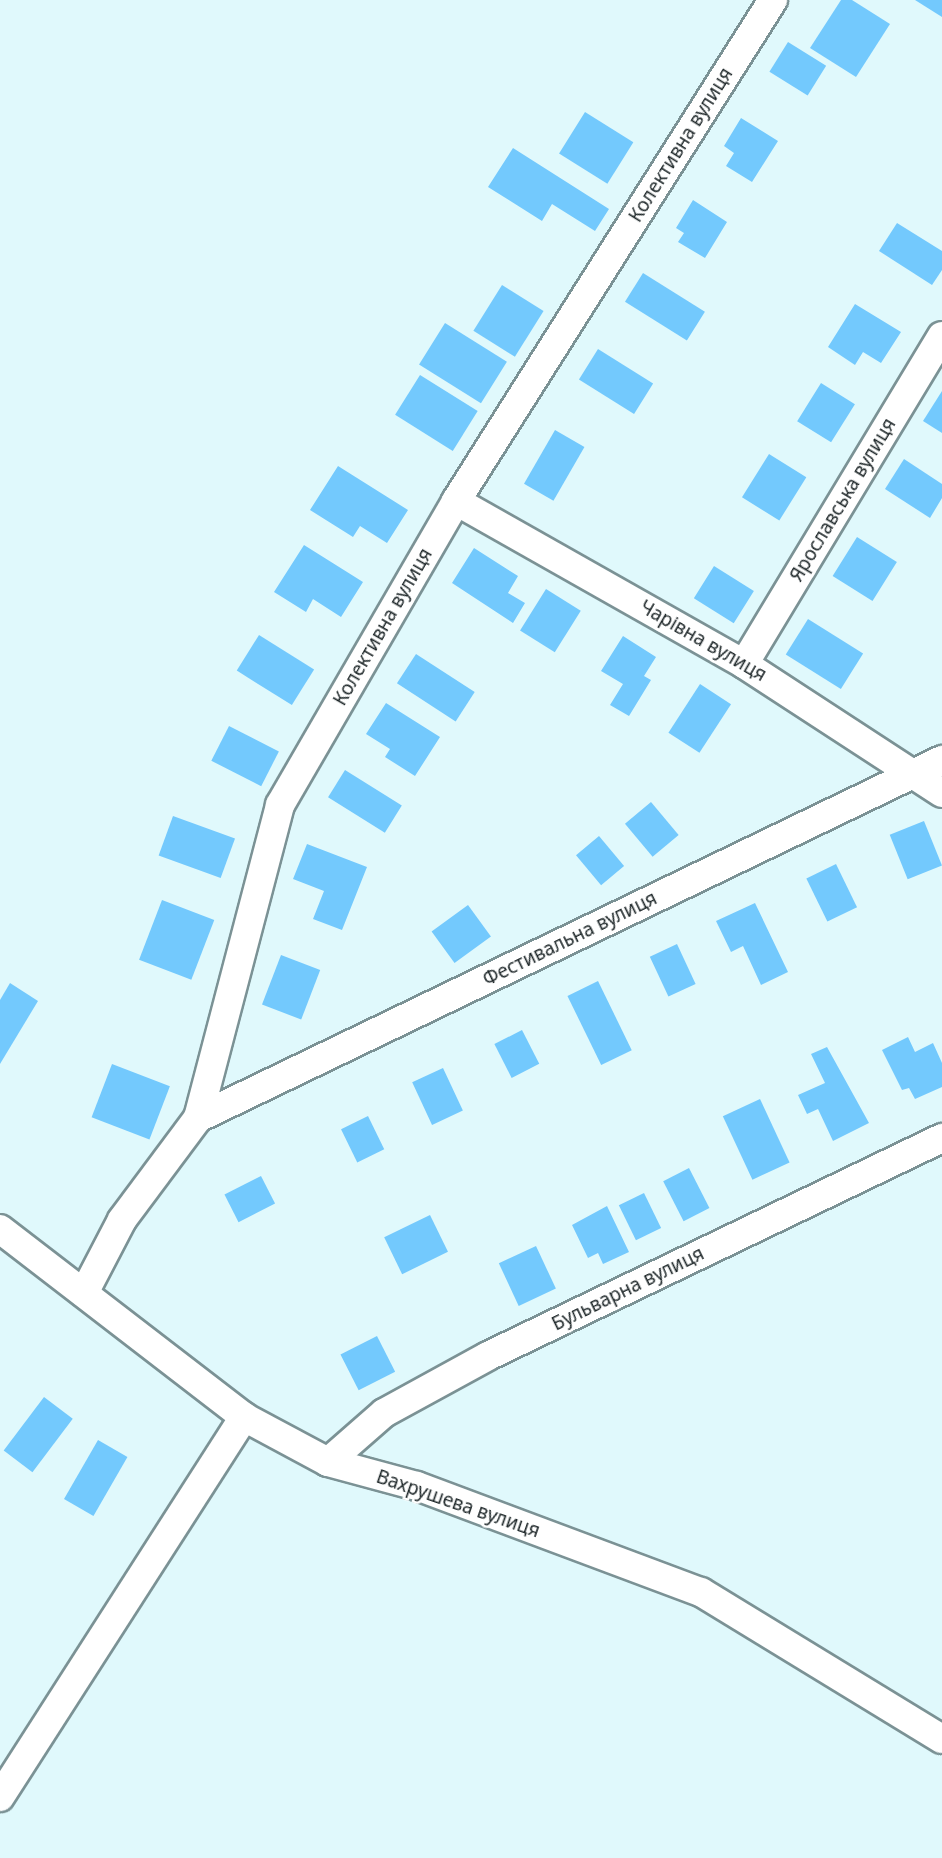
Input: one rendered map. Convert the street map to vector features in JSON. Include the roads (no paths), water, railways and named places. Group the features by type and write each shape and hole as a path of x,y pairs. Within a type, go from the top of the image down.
{"street":[{"name":"Колективна вулиця","path":"84,1293 122,1220 198,1118 280,805 456,501 773,0"},
{"name":"Ярославська вулиця","path":"744,664 942,336"},
{"name":"Чарівна вулиця","path":"456,501 744,664 942,793"},
{"name":"Фестивальна вулиця","path":"198,1118 942,760"},
{"name":"Бульварна вулиця","path":"328,1462 384,1413 488,1356 942,1138"},
{"name":"Вахрушева вулиця","path":"0,1229 244,1417 328,1462 417,1486 701,1592 942,1739"},
{"path":"0,1797 244,1417"}]}
